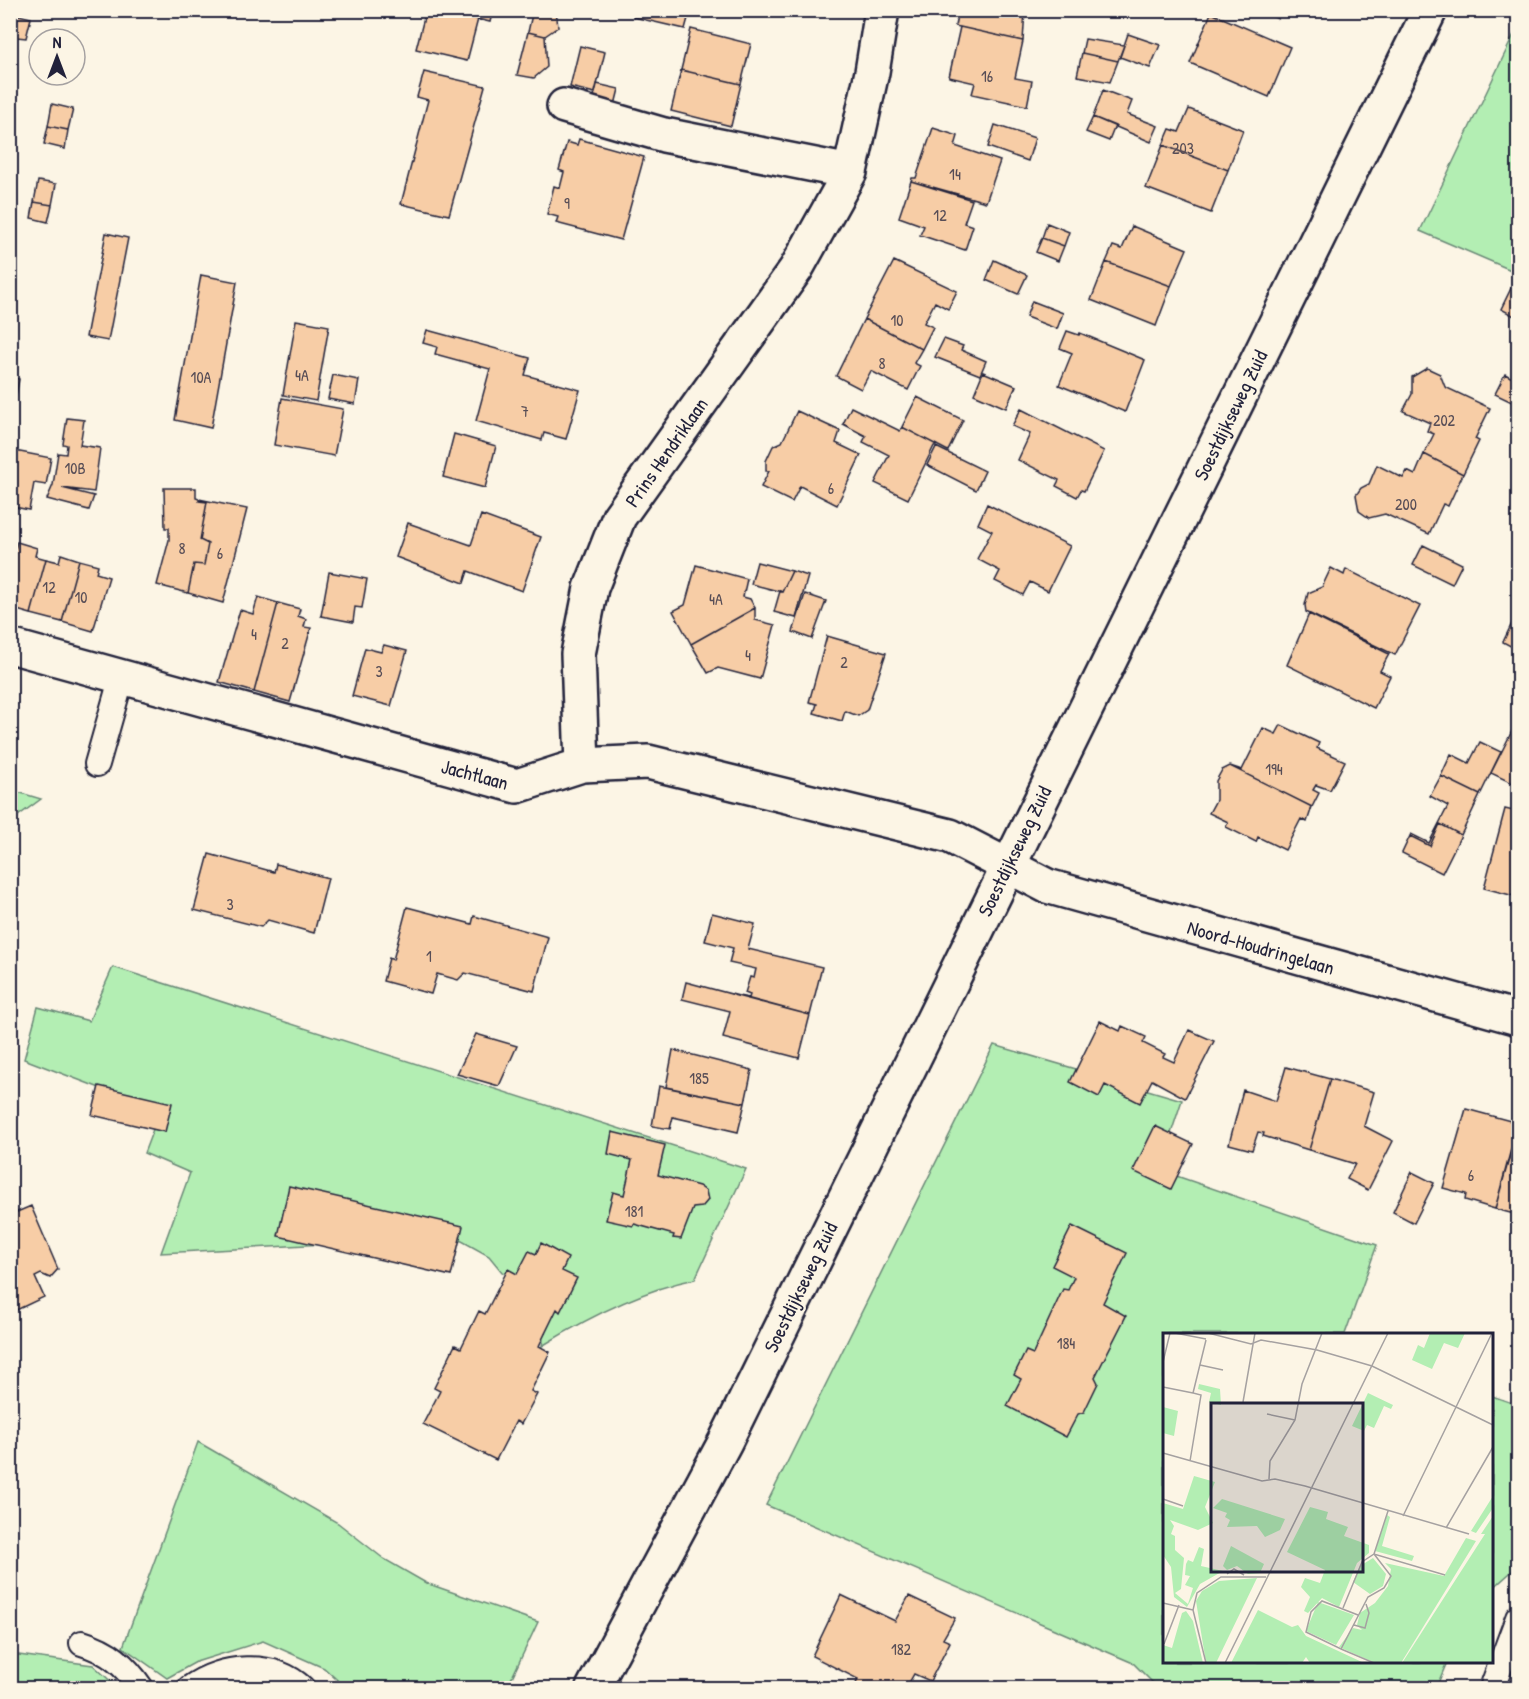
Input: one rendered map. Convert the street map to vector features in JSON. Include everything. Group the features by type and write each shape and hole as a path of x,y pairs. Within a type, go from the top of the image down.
{"street":[{"name":"Prins Hendriklaan","path":"582,765 578,654 591,588 619,517 796,269 850,172 872,72 882,10"},
{"name":"Soestdijkseweg Zuid","path":"593,1689 724,1442 1430,10"},
{"path":"564,106 664,135 850,172"},
{"name":"Jachtlaan","path":"10,646 517,786 582,765 648,762 950,836 1006,867"},
{"name":"Noord-Houdringelaan","path":"1006,867 1047,886 1518,1018"}],"lane":[{"path":"97,764 122,676"},
{"path":"1492,1689 1518,1618"},
{"path":"82,1643 103,1649 122,1663 141,1689"},
{"path":"190,1689 200,1682 237,1669 269,1671 302,1689"}],"green space":[{"path":"1518,26 1518,273 1420,231"},
{"path":"11,790 41,799 18,816 11,840"},
{"path":"113,967 746,1169 695,1279 635,1297 542,1346 543,1340 515,1324 532,1288 502,1272 489,1256 462,1241 434,1238 161,1253 190,1173 144,1153 160,1111 24,1059 38,1007 89,1021"},
{"path":"994,1045 1182,1100 1159,1170 1377,1245 1345,1333 1163,1333 1163,1663 1447,1663 1436,1688 1153,1688 1154,1684 1133,1663 766,1505"},
{"path":"1493,1396 1518,1405 1518,1566 1493,1588"},
{"path":"198,1442 338,1523 384,1559 426,1583 538,1622 507,1688 346,1688 324,1668 263,1641 196,1662 167,1678 123,1647"},
{"path":"11,1654 93,1665 118,1688 11,1688"}],"building":[{"path":"426,10 440,10 478,19 467,61 416,49"},
{"path":"440,10 493,10 490,22"},
{"path":"533,10 556,10 558,27 545,36 528,32"},
{"path":"634,10 690,11 685,29 633,17"},
{"path":"958,10 1025,10 1023,41 955,26"},
{"path":"1258,10 1281,10 1278,19"},
{"path":"10,13 31,18 26,38 17,37 10,64"},
{"path":"1211,13 1290,47 1269,97 1190,63"},
{"path":"960,27 1023,41 1015,78 1032,81 1027,106 972,94 975,83 949,77"},
{"path":"691,29 751,44 741,84 681,70"},
{"path":"528,32 545,36 547,67 534,78 517,75"},
{"path":"1128,34 1160,45 1150,68 1120,57"},
{"path":"1085,39 1124,45 1118,61 1082,53"},
{"path":"580,46 605,52 595,93 570,87"},
{"path":"1082,53 1118,61 1110,82 1077,76"},
{"path":"681,70 741,84 731,126 671,111"},
{"path":"424,72 485,86 449,215 401,204 428,100 417,97"},
{"path":"597,84 619,89 615,105 593,100"},
{"path":"1103,90 1132,101 1127,114 1158,126 1151,142 1093,117"},
{"path":"52,104 73,109 68,130 48,126"},
{"path":"1189,109 1243,130 1228,170 1163,145 1170,129 1179,132"},
{"path":"1093,117 1115,126 1109,141 1086,132"},
{"path":"995,125 1035,138 1028,161 988,147"},
{"path":"48,126 68,130 65,149 44,144"},
{"path":"933,128 958,136 955,146 1000,161 986,202 911,181 912,178 916,178"},
{"path":"579,139 644,157 621,240 556,223 558,217 547,214 554,186 560,188 564,172 559,170 567,142 577,145"},
{"path":"1163,145 1228,170 1211,213 1146,188"},
{"path":"38,181 56,184 52,205 34,202"},
{"path":"911,181 972,200 964,223 973,226 965,250 920,235 924,226 899,217"},
{"path":"34,202 52,205 48,222 31,218"},
{"path":"1047,223 1069,232 1064,246 1042,238"},
{"path":"1132,226 1187,249 1171,286 1106,262 1113,246 1122,249"},
{"path":"106,233 128,238 108,341 86,337"},
{"path":"1042,238 1064,246 1058,261 1036,252"},
{"path":"994,260 1027,275 1018,294 986,280"},
{"path":"894,261 957,291 948,309 935,302 924,323 933,327 922,349 864,319"},
{"path":"1106,262 1171,286 1156,326 1091,300"},
{"path":"1518,274 1518,318 1501,309"},
{"path":"201,275 237,282 211,428 175,420"},
{"path":"1032,301 1063,313 1057,329 1026,317"},
{"path":"864,319 922,349 914,363 920,366 908,390 871,371 861,389 836,376"},
{"path":"296,320 329,326 316,401 283,395"},
{"path":"427,330 530,358 525,375 580,390 566,439 544,433 542,440 476,421 490,369 435,354 437,347 423,343"},
{"path":"1067,331 1079,335 1080,333 1145,360 1125,412 1059,385 1072,353 1060,348"},
{"path":"944,339 963,346 961,350 986,361 980,375 935,357"},
{"path":"1427,368 1440,374 1445,387 1490,408 1475,439 1479,441 1463,474 1424,454 1434,434 1427,431 1430,423 1403,411 1412,394 1412,377"},
{"path":"983,372 1016,386 1006,408 974,394"},
{"path":"1505,374 1518,381 1518,405 1495,394"},
{"path":"333,375 359,380 355,404 328,399"},
{"path":"10,377 19,379 15,401 10,400"},
{"path":"917,397 963,420 948,451 902,427"},
{"path":"282,398 343,409 334,456 274,445"},
{"path":"851,407 900,431 902,427 937,445 934,446 908,499 875,483 889,455 863,442 866,436 843,424"},
{"path":"1021,409 1104,451 1084,491 1081,490 1077,497 1056,486 1059,480 1018,460 1030,434 1012,426"},
{"path":"797,411 840,431 836,443 861,455 837,505 800,486 792,502 761,487 769,471 766,471 766,461 773,446 782,442"},
{"path":"67,418 84,420 80,445 100,448 94,492 62,488 94,496 89,510 47,499 53,485 58,453 66,454 67,445 63,444"},
{"path":"454,434 496,446 485,488 443,477"},
{"path":"936,447 985,471 976,490 927,465"},
{"path":"15,451 51,458 46,485 34,483 29,510 10,506 10,472"},
{"path":"1424,454 1463,474 1448,506 1443,504 1429,534 1385,514 1369,518 1359,511 1356,495 1361,488 1369,484 1377,465 1403,478 1407,471 1415,475"},
{"path":"164,488 196,488 196,498 207,502 200,540 208,544 204,565 194,564 188,593 157,585 169,540 169,528 165,528"},
{"path":"199,499 247,509 223,603 188,593 194,564 204,565 208,544 200,540 207,502 199,501"},
{"path":"987,504 1070,546 1048,591 1030,582 1023,595 995,581 1000,571 977,559 992,531 978,524"},
{"path":"481,515 541,537 522,591 468,571 464,583 396,557 408,523 471,545"},
{"path":"17,542 37,548 35,556 46,559 31,614 10,608 10,567"},
{"path":"1423,545 1462,564 1452,584 1413,565"},
{"path":"61,554 79,560 62,622 31,614 46,559 59,562"},
{"path":"79,560 98,565 96,573 109,577 93,631 62,622"},
{"path":"757,562 792,571 782,592 751,584"},
{"path":"696,565 747,579 743,597 750,599 755,608 691,644 673,611 685,605"},
{"path":"1331,568 1344,575 1346,569 1420,606 1395,655 1306,612 1308,593 1322,587"},
{"path":"792,571 808,576 796,618 774,612 780,591 782,592"},
{"path":"329,572 367,579 362,608 355,607 353,622 321,616"},
{"path":"805,594 826,601 812,639 793,632"},
{"path":"258,597 278,603 254,692 219,682 240,610 253,614"},
{"path":"278,603 300,609 298,616 306,619 304,627 311,628 290,702 254,692"},
{"path":"755,608 755,620 775,625 760,679 718,668 708,673 691,644"},
{"path":"1309,614 1389,654 1380,671 1390,676 1374,708 1287,665"},
{"path":"1515,617 1518,619 1518,650 1503,642"},
{"path":"827,636 886,653 867,710 858,716 845,711 842,721 814,713 817,704 809,702"},
{"path":"384,645 407,651 391,706 352,696 365,648 381,652"},
{"path":"1281,725 1319,743 1317,748 1345,761 1330,790 1316,785 1313,790 1319,793 1312,807 1230,766 1242,770 1263,728 1276,734"},
{"path":"1515,725 1518,727 1518,769 1512,783 1491,773"},
{"path":"1480,742 1501,752 1480,795 1441,776 1451,754 1469,763"},
{"path":"1230,766 1312,807 1307,822 1301,819 1285,850 1258,837 1256,842 1226,827 1228,822 1209,813 1216,800 1216,781 1222,770"},
{"path":"1441,776 1480,795 1461,835 1440,824 1430,846 1410,836 1411,834 1429,843 1448,806 1430,796"},
{"path":"1505,809 1518,812 1518,897 1484,888"},
{"path":"1440,824 1461,835 1442,873 1402,853 1410,836 1430,846"},
{"path":"209,854 274,872 276,864 328,878 314,933 268,920 261,927 194,910"},
{"path":"407,907 472,924 474,916 548,937 534,991 465,973 458,980 437,974 431,994 383,981 389,958 393,960"},
{"path":"712,913 755,924 748,949 822,967 810,1015 733,995 749,998 750,995 745,993 750,977 754,978 756,969 729,963 733,948 705,941"},
{"path":"686,982 810,1015 799,1058 723,1038 730,1011 682,999"},
{"path":"1100,1021 1120,1031 1122,1026 1146,1037 1143,1043 1165,1054 1163,1057 1174,1062 1189,1030 1214,1041 1185,1098 1152,1080 1140,1103 1105,1085 1099,1097 1070,1082"},
{"path":"476,1034 517,1046 499,1086 457,1074"},
{"path":"673,1050 752,1070 745,1103 666,1087"},
{"path":"1286,1067 1330,1079 1309,1150 1263,1136 1264,1133 1258,1132 1252,1150 1229,1144 1243,1090 1276,1101"},
{"path":"1330,1079 1374,1092 1364,1126 1393,1141 1368,1190 1347,1179 1355,1164 1309,1150"},
{"path":"99,1086 172,1103 165,1132 92,1115"},
{"path":"659,1086 745,1103 738,1132 673,1117 670,1129 652,1126"},
{"path":"1466,1109 1518,1123 1495,1209 1465,1200 1466,1194 1443,1188"},
{"path":"1155,1126 1193,1144 1171,1189 1133,1171"},
{"path":"1518,1127 1518,1215 1495,1209"},
{"path":"612,1132 665,1145 658,1175 699,1186 706,1191 708,1200 702,1207 693,1208 681,1239 634,1224 633,1226 606,1220 613,1192 624,1195 632,1160 608,1154"},
{"path":"1412,1172 1434,1183 1414,1223 1393,1212"},
{"path":"289,1186 463,1226 451,1276 278,1236"},
{"path":"31,1206 58,1269 50,1278 41,1274 35,1277 44,1297 10,1313 10,1215"},
{"path":"1072,1226 1127,1253 1103,1303 1126,1316 1095,1377 1098,1383 1084,1412 1078,1414 1066,1437 1007,1406 1021,1379 1014,1375 1026,1351 1033,1354 1063,1289 1068,1290 1074,1277 1052,1266"},
{"path":"541,1243 568,1258 562,1271 577,1278 560,1312 557,1309 539,1346 550,1352 531,1391 537,1394 521,1424 516,1421 496,1460 423,1424 440,1391 434,1388 455,1345 461,1348 479,1311 485,1314 508,1269 517,1274 529,1251 536,1254"},
{"path":"841,1595 895,1621 909,1596 955,1618 943,1639 950,1642 930,1681 914,1674 906,1688 860,1688 855,1686 858,1679 812,1656"}]}
